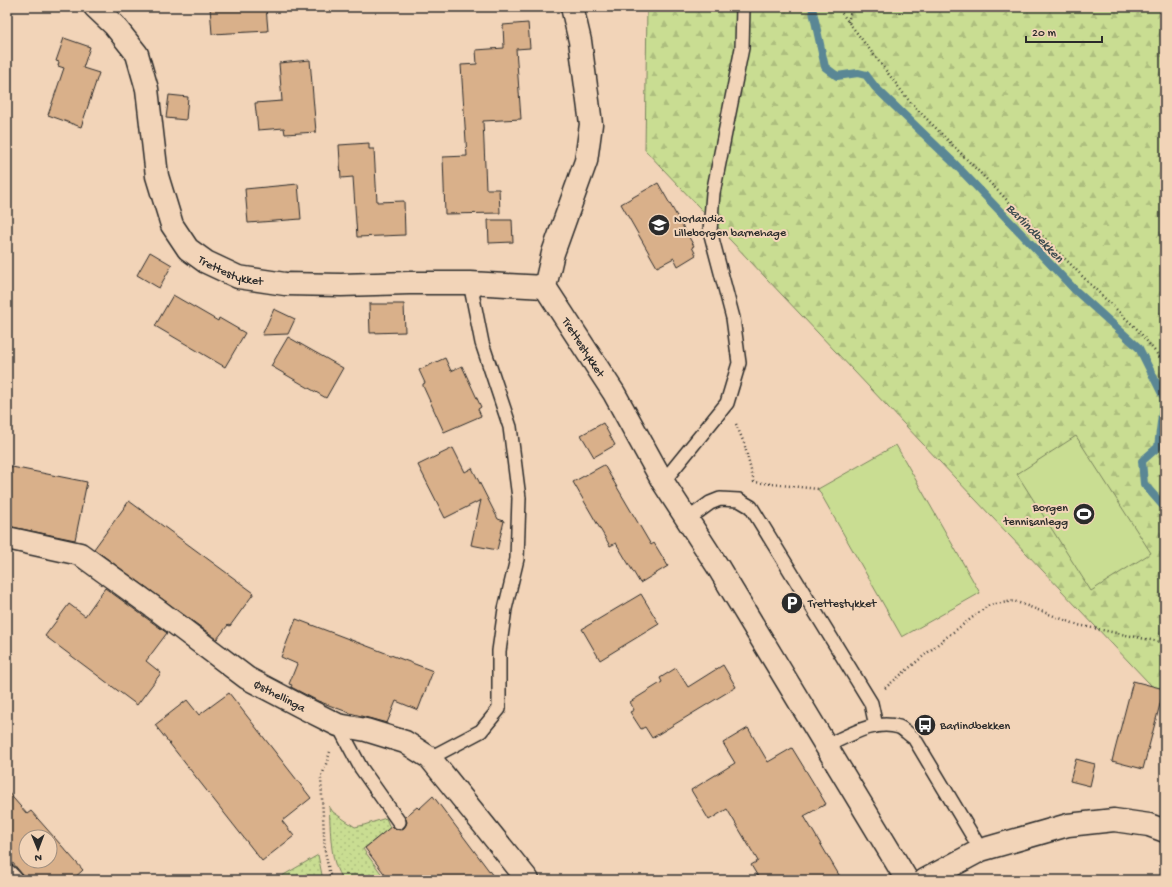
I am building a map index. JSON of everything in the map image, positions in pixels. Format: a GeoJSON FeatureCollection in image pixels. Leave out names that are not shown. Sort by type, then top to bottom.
{"type":"FeatureCollection","features":[{"type":"Feature","properties":{"kind":"street","name":"Trettestykket"},"geometry":{"type":"LineString","coordinates":[[95,7],[114,25],[137,54],[147,89],[157,176],[172,225],[188,249],[206,262],[238,277],[285,284],[340,285],[470,283],[545,287],[614,393],[663,482],[718,566],[908,880]]}},
{"type":"Feature","properties":{"kind":"street"},"geometry":{"type":"LineString","coordinates":[[545,287],[553,253],[586,161],[591,124],[580,41],[572,7]]}},
{"type":"Feature","properties":{"kind":"street","name":"Østhellinga"},"geometry":{"type":"LineString","coordinates":[[7,538],[80,554],[247,678],[338,725],[366,730],[405,742],[430,758],[528,880]]}},
{"type":"Feature","properties":{"kind":"street"},"geometry":{"type":"LineString","coordinates":[[925,880],[981,850],[1068,825],[1114,820],[1149,825],[1165,830]]}},
{"type":"Feature","properties":{"kind":"street"},"geometry":{"type":"LineString","coordinates":[[7,876],[11,880]]}},
{"type":"Feature","properties":{"kind":"lane"},"geometry":{"type":"LineString","coordinates":[[663,482],[727,403],[739,363],[733,318],[710,231],[713,193],[742,48],[743,7]]}},
{"type":"Feature","properties":{"kind":"lane"},"geometry":{"type":"LineString","coordinates":[[430,758],[481,731],[499,709],[499,651],[505,609],[517,559],[519,498],[510,427],[482,343],[470,283]]}},
{"type":"Feature","properties":{"kind":"lane"},"geometry":{"type":"LineString","coordinates":[[688,519],[710,503],[720,499],[739,500],[751,507],[871,703],[876,726]]}},
{"type":"Feature","properties":{"kind":"lane"},"geometry":{"type":"LineString","coordinates":[[338,725],[361,768],[399,822]]}},
{"type":"Feature","properties":{"kind":"lane"},"geometry":{"type":"LineString","coordinates":[[826,746],[868,727],[887,725],[900,727],[914,738],[981,850]]}},
{"type":"Feature","properties":{"kind":"path"},"geometry":{"type":"LineString","coordinates":[[837,7],[910,102],[1093,287],[1138,330],[1165,364]]}},
{"type":"Feature","properties":{"kind":"path"},"geometry":{"type":"LineString","coordinates":[[848,22],[852,7]]}},
{"type":"Feature","properties":{"kind":"path"},"geometry":{"type":"LineString","coordinates":[[727,403],[744,443],[754,482],[818,489]]}},
{"type":"Feature","properties":{"kind":"path"},"geometry":{"type":"LineString","coordinates":[[871,703],[891,682],[989,605],[1014,601],[1078,625],[1165,643]]}},
{"type":"Feature","properties":{"kind":"path"},"geometry":{"type":"LineString","coordinates":[[331,880],[325,852],[321,780],[338,725]]}},
{"type":"Feature","properties":{"kind":"green space"},"geometry":{"type":"Polygon","coordinates":[[[647,7],[1165,7],[1165,700],[645,150],[647,7]]]}},
{"type":"Feature","properties":{"kind":"green space","name":"Borgen tennisanlegg"},"geometry":{"type":"Polygon","coordinates":[[[1076,436],[1151,553],[1091,591],[1017,474],[1076,436]]]}},
{"type":"Feature","properties":{"kind":"green space"},"geometry":{"type":"Polygon","coordinates":[[[896,445],[980,593],[902,637],[818,489],[896,445]]]}},
{"type":"Feature","properties":{"kind":"green space"},"geometry":{"type":"Polygon","coordinates":[[[329,806],[333,812],[355,827],[386,818],[390,828],[363,849],[386,880],[343,880],[338,873],[333,855],[329,806]]]}},
{"type":"Feature","properties":{"kind":"green space"},"geometry":{"type":"Polygon","coordinates":[[[318,855],[323,880],[275,880],[318,855]]]}},
{"type":"Feature","properties":{"kind":"building"},"geometry":{"type":"Polygon","coordinates":[[[210,7],[266,7],[268,31],[212,34],[210,7]]]}},
{"type":"Feature","properties":{"kind":"building"},"geometry":{"type":"Polygon","coordinates":[[[528,23],[530,48],[516,49],[521,119],[483,121],[486,189],[499,189],[500,213],[445,214],[443,157],[467,156],[461,65],[477,64],[476,50],[504,48],[503,25],[528,23]]]}},
{"type":"Feature","properties":{"kind":"building"},"geometry":{"type":"Polygon","coordinates":[[[64,38],[90,47],[83,68],[99,73],[81,127],[48,115],[64,68],[58,66],[59,62],[56,61],[64,38]]]}},
{"type":"Feature","properties":{"kind":"building"},"geometry":{"type":"Polygon","coordinates":[[[310,60],[316,132],[285,134],[284,128],[258,130],[255,103],[282,101],[279,63],[310,60]]]}},
{"type":"Feature","properties":{"kind":"building"},"geometry":{"type":"Polygon","coordinates":[[[169,95],[188,97],[186,120],[166,118],[169,95]]]}},
{"type":"Feature","properties":{"kind":"building"},"geometry":{"type":"Polygon","coordinates":[[[369,143],[369,149],[374,149],[377,202],[404,201],[405,235],[357,237],[353,177],[341,178],[339,145],[369,143]]]}},
{"type":"Feature","properties":{"kind":"building"},"geometry":{"type":"Polygon","coordinates":[[[658,183],[694,246],[692,247],[696,255],[678,266],[674,258],[657,267],[621,204],[658,183]]]}},
{"type":"Feature","properties":{"kind":"building"},"geometry":{"type":"Polygon","coordinates":[[[298,184],[301,219],[248,223],[245,189],[298,184]]]}},
{"type":"Feature","properties":{"kind":"building"},"geometry":{"type":"Polygon","coordinates":[[[488,220],[512,220],[513,242],[489,243],[488,220]]]}},
{"type":"Feature","properties":{"kind":"building"},"geometry":{"type":"Polygon","coordinates":[[[150,252],[172,265],[159,288],[137,275],[150,252]]]}},
{"type":"Feature","properties":{"kind":"building"},"geometry":{"type":"Polygon","coordinates":[[[173,295],[218,321],[219,318],[245,333],[225,367],[155,326],[173,295]]]}},
{"type":"Feature","properties":{"kind":"building"},"geometry":{"type":"Polygon","coordinates":[[[369,304],[404,304],[405,332],[370,333],[369,304]]]}},
{"type":"Feature","properties":{"kind":"building"},"geometry":{"type":"Polygon","coordinates":[[[274,309],[295,319],[288,334],[262,335],[274,309]]]}},
{"type":"Feature","properties":{"kind":"building"},"geometry":{"type":"Polygon","coordinates":[[[288,337],[343,368],[326,398],[271,366],[288,337]]]}},
{"type":"Feature","properties":{"kind":"building"},"geometry":{"type":"Polygon","coordinates":[[[445,358],[451,371],[462,366],[481,407],[478,409],[481,416],[444,432],[423,386],[425,383],[419,370],[445,358]]]}},
{"type":"Feature","properties":{"kind":"building"},"geometry":{"type":"Polygon","coordinates":[[[603,423],[615,445],[594,457],[581,435],[603,423]]]}},
{"type":"Feature","properties":{"kind":"building"},"geometry":{"type":"Polygon","coordinates":[[[453,448],[465,472],[472,468],[498,519],[504,521],[497,550],[471,545],[481,500],[445,518],[418,465],[453,448]]]}},
{"type":"Feature","properties":{"kind":"building"},"geometry":{"type":"Polygon","coordinates":[[[604,465],[651,545],[654,543],[668,566],[640,583],[616,543],[610,546],[573,482],[604,465]]]}},
{"type":"Feature","properties":{"kind":"building"},"geometry":{"type":"Polygon","coordinates":[[[7,466],[87,482],[75,540],[7,526],[7,466]]]}},
{"type":"Feature","properties":{"kind":"building"},"geometry":{"type":"Polygon","coordinates":[[[129,501],[254,593],[230,626],[228,625],[217,639],[94,549],[129,501]]]}},
{"type":"Feature","properties":{"kind":"building"},"geometry":{"type":"Polygon","coordinates":[[[105,588],[167,633],[146,661],[161,673],[137,705],[45,636],[69,604],[85,616],[105,588]]]}},
{"type":"Feature","properties":{"kind":"building"},"geometry":{"type":"Polygon","coordinates":[[[641,594],[659,624],[600,660],[582,629],[641,594]]]}},
{"type":"Feature","properties":{"kind":"building"},"geometry":{"type":"Polygon","coordinates":[[[296,619],[433,671],[418,710],[396,701],[387,723],[350,713],[318,701],[291,687],[292,685],[289,684],[297,664],[281,657],[296,619]]]}},
{"type":"Feature","properties":{"kind":"building"},"geometry":{"type":"Polygon","coordinates":[[[723,665],[736,687],[652,738],[645,727],[641,729],[630,712],[634,710],[630,702],[662,682],[660,678],[676,668],[688,687],[723,665]]]}},
{"type":"Feature","properties":{"kind":"building"},"geometry":{"type":"Polygon","coordinates":[[[1133,681],[1164,689],[1143,769],[1112,761],[1133,681]]]}},
{"type":"Feature","properties":{"kind":"building"},"geometry":{"type":"Polygon","coordinates":[[[229,693],[311,798],[282,821],[294,836],[262,861],[155,725],[187,700],[199,715],[229,693]]]}},
{"type":"Feature","properties":{"kind":"building"},"geometry":{"type":"Polygon","coordinates":[[[748,728],[768,762],[792,748],[826,804],[804,816],[842,880],[760,880],[751,865],[758,861],[727,809],[709,820],[691,790],[735,763],[723,743],[748,728]]]}},
{"type":"Feature","properties":{"kind":"building"},"geometry":{"type":"Polygon","coordinates":[[[1076,759],[1095,764],[1090,786],[1070,781],[1076,759]]]}},
{"type":"Feature","properties":{"kind":"building"},"geometry":{"type":"Polygon","coordinates":[[[7,791],[27,814],[31,811],[47,829],[18,829],[18,869],[58,869],[58,842],[83,870],[72,880],[27,880],[7,856],[7,791]]]}},
{"type":"Feature","properties":{"kind":"building"},"geometry":{"type":"Polygon","coordinates":[[[433,796],[496,880],[389,880],[365,848],[392,826],[400,830],[404,828],[407,822],[405,817],[417,807],[419,809],[433,796]]]}},
{"type":"Feature","properties":{"kind":"waterway","name":"Barlindbekken"},"geometry":{"type":"LineString","coordinates":[[812,7],[825,67],[837,76],[858,73],[866,75],[875,87],[955,164],[1075,290],[1139,348],[1164,398],[1158,447],[1142,461],[1144,484],[1165,508]]}},
{"type":"Feature","properties":{"kind":"place","name":"Norlandia Lilleborgen barnehage"},"geometry":{"type":"Point","coordinates":[659,225]}},
{"type":"Feature","properties":{"kind":"place","name":"Borgen tennisanlegg"},"geometry":{"type":"Point","coordinates":[1084,514]}},
{"type":"Feature","properties":{"kind":"place","name":"Trettestykket"},"geometry":{"type":"Point","coordinates":[792,603]}},
{"type":"Feature","properties":{"kind":"place","name":"Barlindbekken"},"geometry":{"type":"Point","coordinates":[925,725]}}]}
